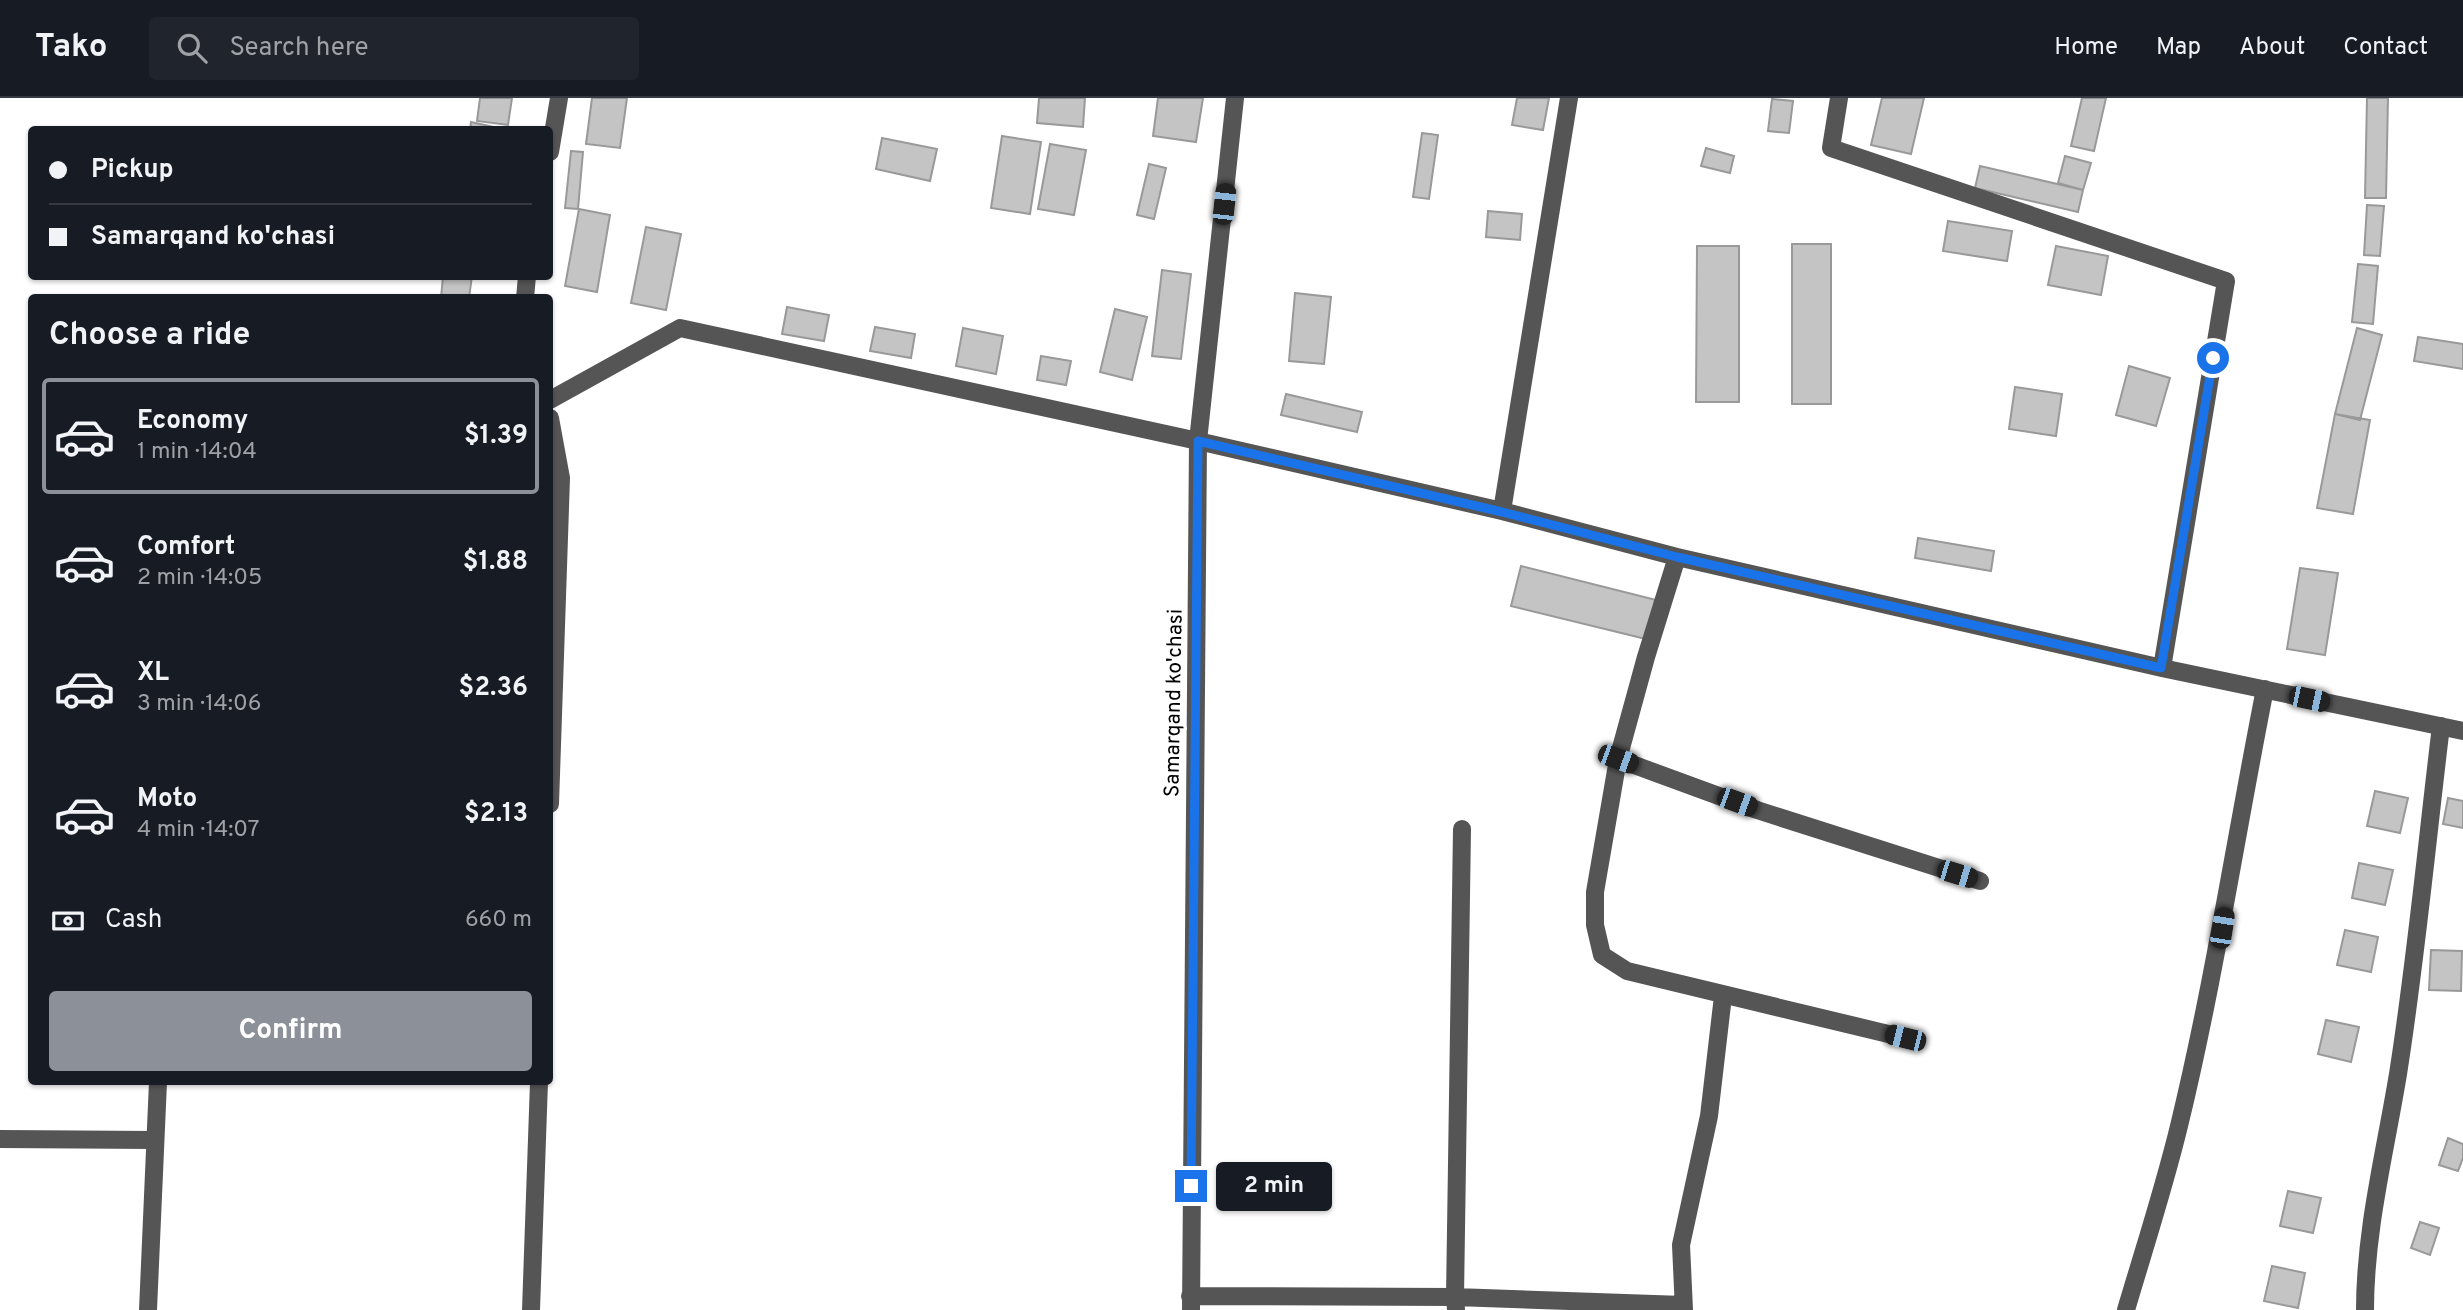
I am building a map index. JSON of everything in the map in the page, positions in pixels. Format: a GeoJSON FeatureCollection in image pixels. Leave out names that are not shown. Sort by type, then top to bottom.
{"type":"FeatureCollection","features":[{"type":"Feature","properties":{"kind":"street"},"geometry":{"type":"LineString","coordinates":[[553,134],[559,98]]}},
{"type":"Feature","properties":{"kind":"street","name":"Samarqand ko'chasi"},"geometry":{"type":"LineString","coordinates":[[1190,1303],[1198,441],[1235,98]]}},
{"type":"Feature","properties":{"kind":"street"},"geometry":{"type":"LineString","coordinates":[[1502,512],[1569,98]]}},
{"type":"Feature","properties":{"kind":"street"},"geometry":{"type":"LineString","coordinates":[[1839,98],[1831,148],[2227,281],[2161,668]]}},
{"type":"Feature","properties":{"kind":"street"},"geometry":{"type":"LineString","coordinates":[[553,398],[680,328],[1198,441],[1502,512],[1677,557],[2161,668],[2463,731]]}},
{"type":"Feature","properties":{"kind":"street"},"geometry":{"type":"LineString","coordinates":[[553,434],[561,478],[553,715]]}},
{"type":"Feature","properties":{"kind":"street"},"geometry":{"type":"LineString","coordinates":[[1677,557],[1618,759],[1595,892],[1595,925],[1602,955],[1627,971],[1905,1038]]}},
{"type":"Feature","properties":{"kind":"street"},"geometry":{"type":"LineString","coordinates":[[2126,1310],[2178,1128],[2222,928],[2239,820],[2265,689]]}},
{"type":"Feature","properties":{"kind":"street"},"geometry":{"type":"LineString","coordinates":[[2365,1310],[2369,1241],[2398,1073],[2441,726]]}},
{"type":"Feature","properties":{"kind":"street"},"geometry":{"type":"LineString","coordinates":[[1618,759],[1757,810],[1980,881]]}},
{"type":"Feature","properties":{"kind":"street"},"geometry":{"type":"LineString","coordinates":[[1455,1304],[1462,829]]}},
{"type":"Feature","properties":{"kind":"street"},"geometry":{"type":"LineString","coordinates":[[1190,1303],[1683,1307],[1681,1245],[1709,1116],[1723,996]]}},
{"type":"Feature","properties":{"kind":"street"},"geometry":{"type":"LineString","coordinates":[[148,1310],[158,1085]]}},
{"type":"Feature","properties":{"kind":"street"},"geometry":{"type":"LineString","coordinates":[[531,1310],[539,1085]]}},
{"type":"Feature","properties":{"kind":"street"},"geometry":{"type":"LineString","coordinates":[[0,1139],[154,1140]]}},
{"type":"Feature","properties":{"kind":"building"},"geometry":{"type":"Polygon","coordinates":[[[480,98],[512,98],[508,125],[477,121],[480,98]]]}},
{"type":"Feature","properties":{"kind":"building"},"geometry":{"type":"Polygon","coordinates":[[[592,98],[627,98],[620,148],[586,144],[592,98]]]}},
{"type":"Feature","properties":{"kind":"building"},"geometry":{"type":"Polygon","coordinates":[[[1039,98],[1085,98],[1083,127],[1037,123],[1039,98]]]}},
{"type":"Feature","properties":{"kind":"building"},"geometry":{"type":"Polygon","coordinates":[[[1158,98],[1203,98],[1196,142],[1153,136],[1158,98]]]}},
{"type":"Feature","properties":{"kind":"building"},"geometry":{"type":"Polygon","coordinates":[[[1517,98],[1549,98],[1543,130],[1512,125],[1517,98]]]}},
{"type":"Feature","properties":{"kind":"building"},"geometry":{"type":"Polygon","coordinates":[[[1882,98],[1924,98],[1911,154],[1871,145],[1882,98]]]}},
{"type":"Feature","properties":{"kind":"building"},"geometry":{"type":"Polygon","coordinates":[[[2082,98],[2106,98],[2094,151],[2071,146],[2082,98]]]}},
{"type":"Feature","properties":{"kind":"building"},"geometry":{"type":"Polygon","coordinates":[[[2367,98],[2388,98],[2386,198],[2365,198],[2367,98]]]}},
{"type":"Feature","properties":{"kind":"building"},"geometry":{"type":"Polygon","coordinates":[[[1772,99],[1793,101],[1789,133],[1768,131],[1772,99]]]}},
{"type":"Feature","properties":{"kind":"building"},"geometry":{"type":"Polygon","coordinates":[[[471,122],[489,126],[470,126],[471,122]]]}},
{"type":"Feature","properties":{"kind":"building"},"geometry":{"type":"Polygon","coordinates":[[[1422,133],[1438,135],[1429,199],[1413,197],[1422,133]]]}},
{"type":"Feature","properties":{"kind":"building"},"geometry":{"type":"Polygon","coordinates":[[[1002,136],[1041,142],[1030,214],[991,208],[1002,136]]]}},
{"type":"Feature","properties":{"kind":"building"},"geometry":{"type":"Polygon","coordinates":[[[882,138],[937,149],[930,181],[876,169],[882,138]]]}},
{"type":"Feature","properties":{"kind":"building"},"geometry":{"type":"Polygon","coordinates":[[[1050,144],[1086,150],[1074,215],[1038,209],[1050,144]]]}},
{"type":"Feature","properties":{"kind":"building"},"geometry":{"type":"Polygon","coordinates":[[[1706,148],[1734,156],[1730,173],[1701,166],[1706,148]]]}},
{"type":"Feature","properties":{"kind":"building"},"geometry":{"type":"Polygon","coordinates":[[[571,151],[583,152],[578,209],[565,208],[571,151]]]}},
{"type":"Feature","properties":{"kind":"building"},"geometry":{"type":"Polygon","coordinates":[[[2065,156],[2091,163],[2083,190],[2058,183],[2065,156]]]}},
{"type":"Feature","properties":{"kind":"building"},"geometry":{"type":"Polygon","coordinates":[[[1149,164],[1166,168],[1154,219],[1137,215],[1149,164]]]}},
{"type":"Feature","properties":{"kind":"building"},"geometry":{"type":"Polygon","coordinates":[[[1980,166],[2083,190],[2078,212],[1975,188],[1980,166]]]}},
{"type":"Feature","properties":{"kind":"building"},"geometry":{"type":"Polygon","coordinates":[[[2367,205],[2384,206],[2380,256],[2364,255],[2367,205]]]}},
{"type":"Feature","properties":{"kind":"building"},"geometry":{"type":"Polygon","coordinates":[[[579,209],[610,215],[597,292],[565,286],[579,209]]]}},
{"type":"Feature","properties":{"kind":"building"},"geometry":{"type":"Polygon","coordinates":[[[1488,211],[1522,214],[1520,240],[1486,237],[1488,211]]]}},
{"type":"Feature","properties":{"kind":"building"},"geometry":{"type":"Polygon","coordinates":[[[1948,221],[2012,231],[2007,261],[1943,251],[1948,221]]]}},
{"type":"Feature","properties":{"kind":"building"},"geometry":{"type":"Polygon","coordinates":[[[646,227],[681,234],[666,310],[631,303],[646,227]]]}},
{"type":"Feature","properties":{"kind":"building"},"geometry":{"type":"Polygon","coordinates":[[[1792,244],[1831,244],[1831,404],[1792,404],[1792,244]]]}},
{"type":"Feature","properties":{"kind":"building"},"geometry":{"type":"Polygon","coordinates":[[[1697,246],[1739,246],[1739,402],[1696,402],[1697,246]]]}},
{"type":"Feature","properties":{"kind":"building"},"geometry":{"type":"Polygon","coordinates":[[[2056,246],[2108,256],[2101,295],[2048,285],[2056,246]]]}},
{"type":"Feature","properties":{"kind":"building"},"geometry":{"type":"Polygon","coordinates":[[[2358,264],[2378,266],[2373,324],[2352,322],[2358,264]]]}},
{"type":"Feature","properties":{"kind":"building"},"geometry":{"type":"Polygon","coordinates":[[[1162,270],[1191,274],[1181,359],[1152,356],[1162,270]]]}},
{"type":"Feature","properties":{"kind":"building"},"geometry":{"type":"Polygon","coordinates":[[[443,280],[471,280],[470,294],[441,294],[443,280]]]}},
{"type":"Feature","properties":{"kind":"building"},"geometry":{"type":"Polygon","coordinates":[[[1295,293],[1331,297],[1324,364],[1289,361],[1295,293]]]}},
{"type":"Feature","properties":{"kind":"building"},"geometry":{"type":"Polygon","coordinates":[[[787,307],[829,315],[824,341],[782,334],[787,307]]]}},
{"type":"Feature","properties":{"kind":"building"},"geometry":{"type":"Polygon","coordinates":[[[1115,309],[1147,317],[1132,380],[1100,372],[1115,309]]]}},
{"type":"Feature","properties":{"kind":"building"},"geometry":{"type":"Polygon","coordinates":[[[875,327],[915,334],[911,358],[870,351],[875,327]]]}},
{"type":"Feature","properties":{"kind":"building"},"geometry":{"type":"Polygon","coordinates":[[[963,328],[1003,336],[996,374],[956,366],[963,328]]]}},
{"type":"Feature","properties":{"kind":"building"},"geometry":{"type":"Polygon","coordinates":[[[2357,328],[2382,335],[2360,420],[2335,414],[2357,328]]]}},
{"type":"Feature","properties":{"kind":"building"},"geometry":{"type":"Polygon","coordinates":[[[2418,337],[2463,344],[2463,369],[2414,361],[2418,337]]]}},
{"type":"Feature","properties":{"kind":"building"},"geometry":{"type":"Polygon","coordinates":[[[1041,356],[1071,361],[1066,385],[1037,380],[1041,356]]]}},
{"type":"Feature","properties":{"kind":"building"},"geometry":{"type":"Polygon","coordinates":[[[2129,366],[2170,378],[2156,426],[2116,415],[2129,366]]]}},
{"type":"Feature","properties":{"kind":"building"},"geometry":{"type":"Polygon","coordinates":[[[2015,387],[2062,394],[2056,436],[2009,429],[2015,387]]]}},
{"type":"Feature","properties":{"kind":"building"},"geometry":{"type":"Polygon","coordinates":[[[1286,394],[1362,412],[1357,432],[1281,415],[1286,394]]]}},
{"type":"Feature","properties":{"kind":"building"},"geometry":{"type":"Polygon","coordinates":[[[2335,414],[2370,420],[2353,514],[2317,508],[2335,414]]]}},
{"type":"Feature","properties":{"kind":"building"},"geometry":{"type":"Polygon","coordinates":[[[1918,538],[1994,551],[1991,571],[1915,558],[1918,538]]]}},
{"type":"Feature","properties":{"kind":"building"},"geometry":{"type":"Polygon","coordinates":[[[1521,566],[1660,601],[1650,640],[1511,606],[1521,566]]]}},
{"type":"Feature","properties":{"kind":"building"},"geometry":{"type":"Polygon","coordinates":[[[2300,568],[2338,573],[2325,655],[2287,649],[2300,568]]]}},
{"type":"Feature","properties":{"kind":"building"},"geometry":{"type":"Polygon","coordinates":[[[2375,791],[2408,798],[2400,833],[2367,826],[2375,791]]]}},
{"type":"Feature","properties":{"kind":"building"},"geometry":{"type":"Polygon","coordinates":[[[2448,798],[2463,801],[2463,828],[2443,824],[2448,798]]]}},
{"type":"Feature","properties":{"kind":"building"},"geometry":{"type":"Polygon","coordinates":[[[2359,863],[2393,870],[2385,905],[2352,898],[2359,863]]]}},
{"type":"Feature","properties":{"kind":"building"},"geometry":{"type":"Polygon","coordinates":[[[2345,930],[2378,937],[2371,972],[2337,965],[2345,930]]]}},
{"type":"Feature","properties":{"kind":"building"},"geometry":{"type":"Polygon","coordinates":[[[2431,950],[2462,951],[2461,991],[2429,990],[2431,950]]]}},
{"type":"Feature","properties":{"kind":"building"},"geometry":{"type":"Polygon","coordinates":[[[2326,1020],[2359,1027],[2351,1062],[2318,1054],[2326,1020]]]}},
{"type":"Feature","properties":{"kind":"building"},"geometry":{"type":"Polygon","coordinates":[[[2448,1138],[2463,1144],[2463,1158],[2458,1171],[2439,1165],[2448,1138]]]}},
{"type":"Feature","properties":{"kind":"building"},"geometry":{"type":"Polygon","coordinates":[[[2288,1191],[2321,1198],[2313,1233],[2280,1226],[2288,1191]]]}},
{"type":"Feature","properties":{"kind":"building"},"geometry":{"type":"Polygon","coordinates":[[[2420,1222],[2439,1228],[2430,1255],[2411,1248],[2420,1222]]]}},
{"type":"Feature","properties":{"kind":"building"},"geometry":{"type":"Polygon","coordinates":[[[2272,1266],[2305,1273],[2298,1308],[2264,1301],[2272,1266]]]}},
{"type":"Feature","properties":{"kind":"route"},"geometry":{"type":"LineString","coordinates":[[1191,1186],[1198,441],[1502,512],[1677,557],[2161,668],[2213,358]]}}]}
